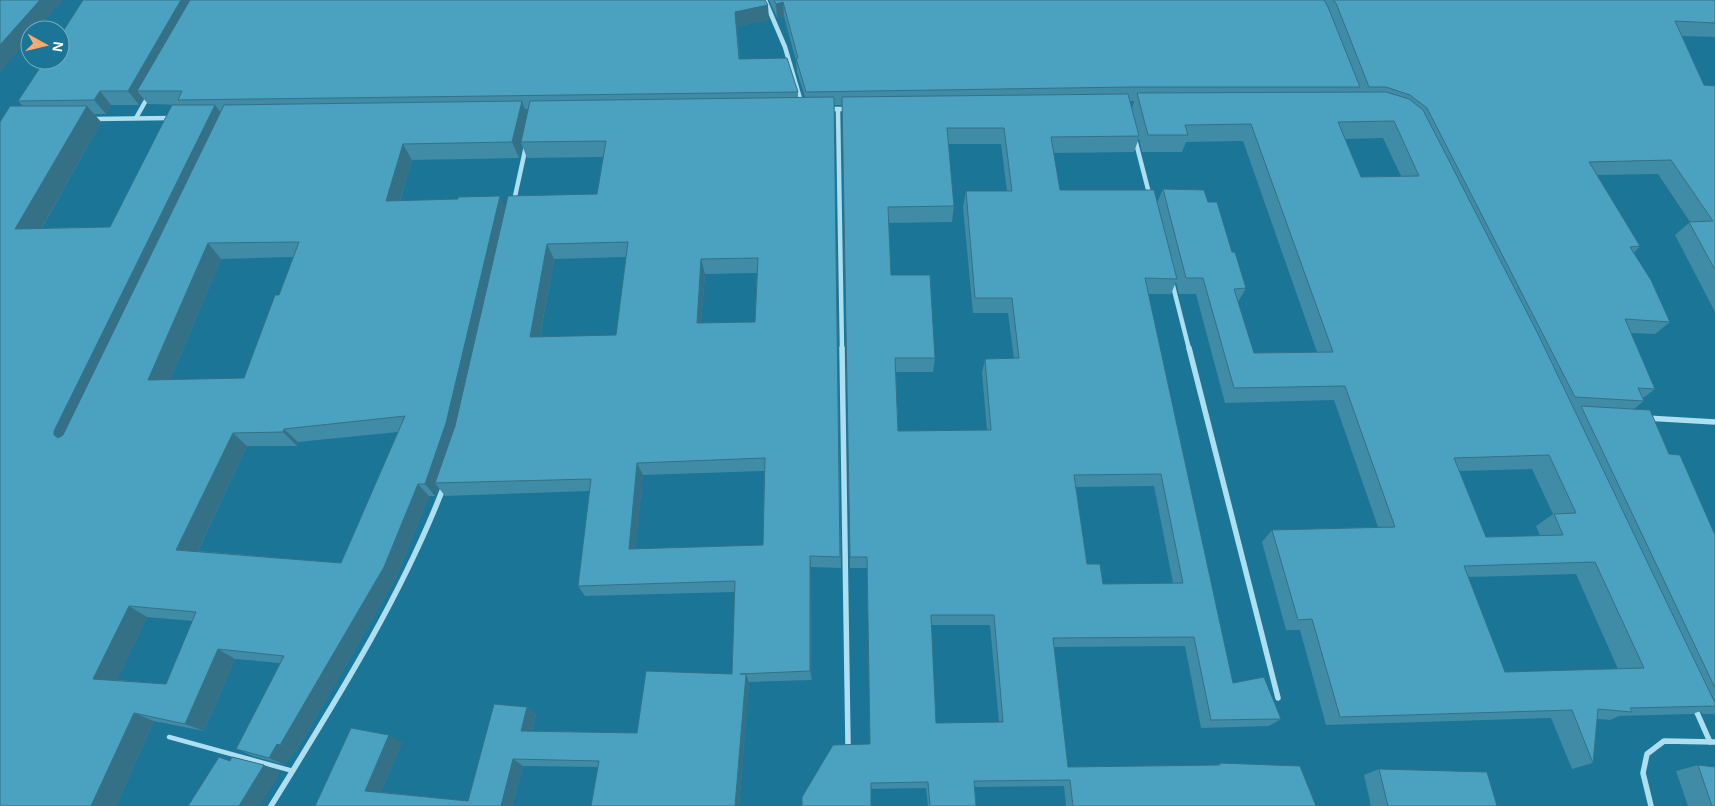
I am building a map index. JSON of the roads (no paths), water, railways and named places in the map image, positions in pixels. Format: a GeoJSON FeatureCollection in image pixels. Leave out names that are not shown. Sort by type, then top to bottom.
{"type":"FeatureCollection","features":[{"type":"Feature","properties":{"kind":"street"},"geometry":{"type":"LineString","coordinates":[[765,0],[785,47],[804,109]]}},
{"type":"Feature","properties":{"kind":"street"},"geometry":{"type":"LineString","coordinates":[[136,118],[150,93]]}},
{"type":"Feature","properties":{"kind":"street"},"geometry":{"type":"LineString","coordinates":[[821,109],[858,108]]}},
{"type":"Feature","properties":{"kind":"street"},"geometry":{"type":"LineString","coordinates":[[838,109],[848,744]]}},
{"type":"Feature","properties":{"kind":"street"},"geometry":{"type":"LineString","coordinates":[[88,118],[175,118]]}},
{"type":"Feature","properties":{"kind":"street"},"geometry":{"type":"LineString","coordinates":[[1134,134],[1151,200]]}},
{"type":"Feature","properties":{"kind":"street"},"geometry":{"type":"LineString","coordinates":[[512,209],[527,142]]}},
{"type":"Feature","properties":{"kind":"street"},"geometry":{"type":"LineString","coordinates":[[1170,277],[1278,698]]}},
{"type":"Feature","properties":{"kind":"street"},"geometry":{"type":"LineString","coordinates":[[1637,418],[1715,422]]}},
{"type":"Feature","properties":{"kind":"street"},"geometry":{"type":"LineString","coordinates":[[271,806],[394,599],[432,519],[445,483]]}},
{"type":"Feature","properties":{"kind":"street"},"geometry":{"type":"LineString","coordinates":[[1651,806],[1644,772],[1647,754],[1664,741],[1713,742],[1690,698]]}},
{"type":"Feature","properties":{"kind":"lane"},"geometry":{"type":"LineString","coordinates":[[170,737],[292,771]]}}]}
